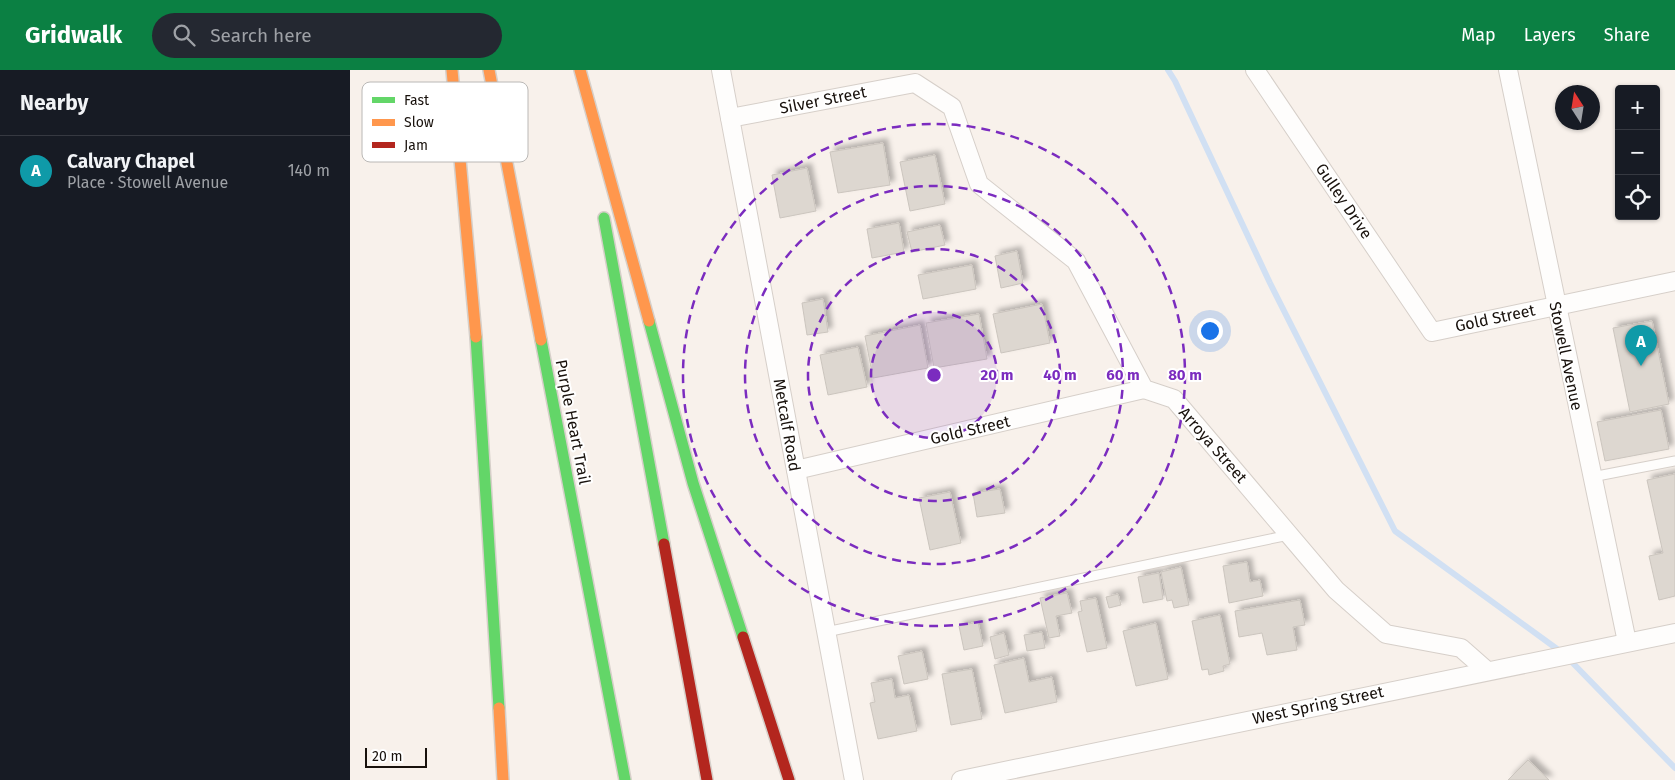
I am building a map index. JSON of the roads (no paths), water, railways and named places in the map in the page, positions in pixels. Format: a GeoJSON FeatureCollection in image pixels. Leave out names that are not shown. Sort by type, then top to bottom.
{"type":"FeatureCollection","features":[{"type":"Feature","properties":{"kind":"highway"},"geometry":{"type":"LineString","coordinates":[[578,70],[595,167]]}},
{"type":"Feature","properties":{"kind":"highway"},"geometry":{"type":"LineString","coordinates":[[578,70],[693,483],[789,780]]}},
{"type":"Feature","properties":{"kind":"highway"},"geometry":{"type":"LineString","coordinates":[[462,162],[490,529],[503,780]]}},
{"type":"Feature","properties":{"kind":"highway","name":"Purple Heart Trail"},"geometry":{"type":"LineString","coordinates":[[507,162],[625,780]]}},
{"type":"Feature","properties":{"kind":"highway"},"geometry":{"type":"LineString","coordinates":[[602,206],[707,780]]}},
{"type":"Feature","properties":{"kind":"street","name":"Metcalf Road"},"geometry":{"type":"LineString","coordinates":[[721,70],[854,780]]}},
{"type":"Feature","properties":{"kind":"street","name":"Gulley Drive"},"geometry":{"type":"LineString","coordinates":[[1255,70],[1432,332]]}},
{"type":"Feature","properties":{"kind":"street","name":"Stowell Avenue"},"geometry":{"type":"LineString","coordinates":[[1508,70],[1555,306],[1627,642]]}},
{"type":"Feature","properties":{"kind":"street","name":"Silver Street"},"geometry":{"type":"LineString","coordinates":[[730,118],[915,83],[952,107],[980,184],[1076,261],[1144,389]]}},
{"type":"Feature","properties":{"kind":"street","name":"Gold Street"},"geometry":{"type":"LineString","coordinates":[[1432,332],[1675,281]]}},
{"type":"Feature","properties":{"kind":"street","name":"Gold Street"},"geometry":{"type":"LineString","coordinates":[[796,470],[1144,389]]}},
{"type":"Feature","properties":{"kind":"street","name":"Arroya Street"},"geometry":{"type":"LineString","coordinates":[[1144,389],[1174,399],[1336,590],[1386,634],[1461,648],[1486,670]]}},
{"type":"Feature","properties":{"kind":"street","name":"West Spring Street"},"geometry":{"type":"LineString","coordinates":[[961,780],[1486,670],[1675,633]]}},
{"type":"Feature","properties":{"kind":"lane"},"geometry":{"type":"LineString","coordinates":[[1592,477],[1675,461]]}},
{"type":"Feature","properties":{"kind":"lane"},"geometry":{"type":"LineString","coordinates":[[826,632],[1289,535]]}},
{"type":"Feature","properties":{"kind":"waterway"},"geometry":{"type":"LineString","coordinates":[[1168,70],[1175,81],[1270,283],[1395,531],[1564,654],[1675,768]]}},
{"type":"Feature","properties":{"kind":"place","name":"Calvary Chapel"},"geometry":{"type":"Point","coordinates":[1641,366]}}]}
